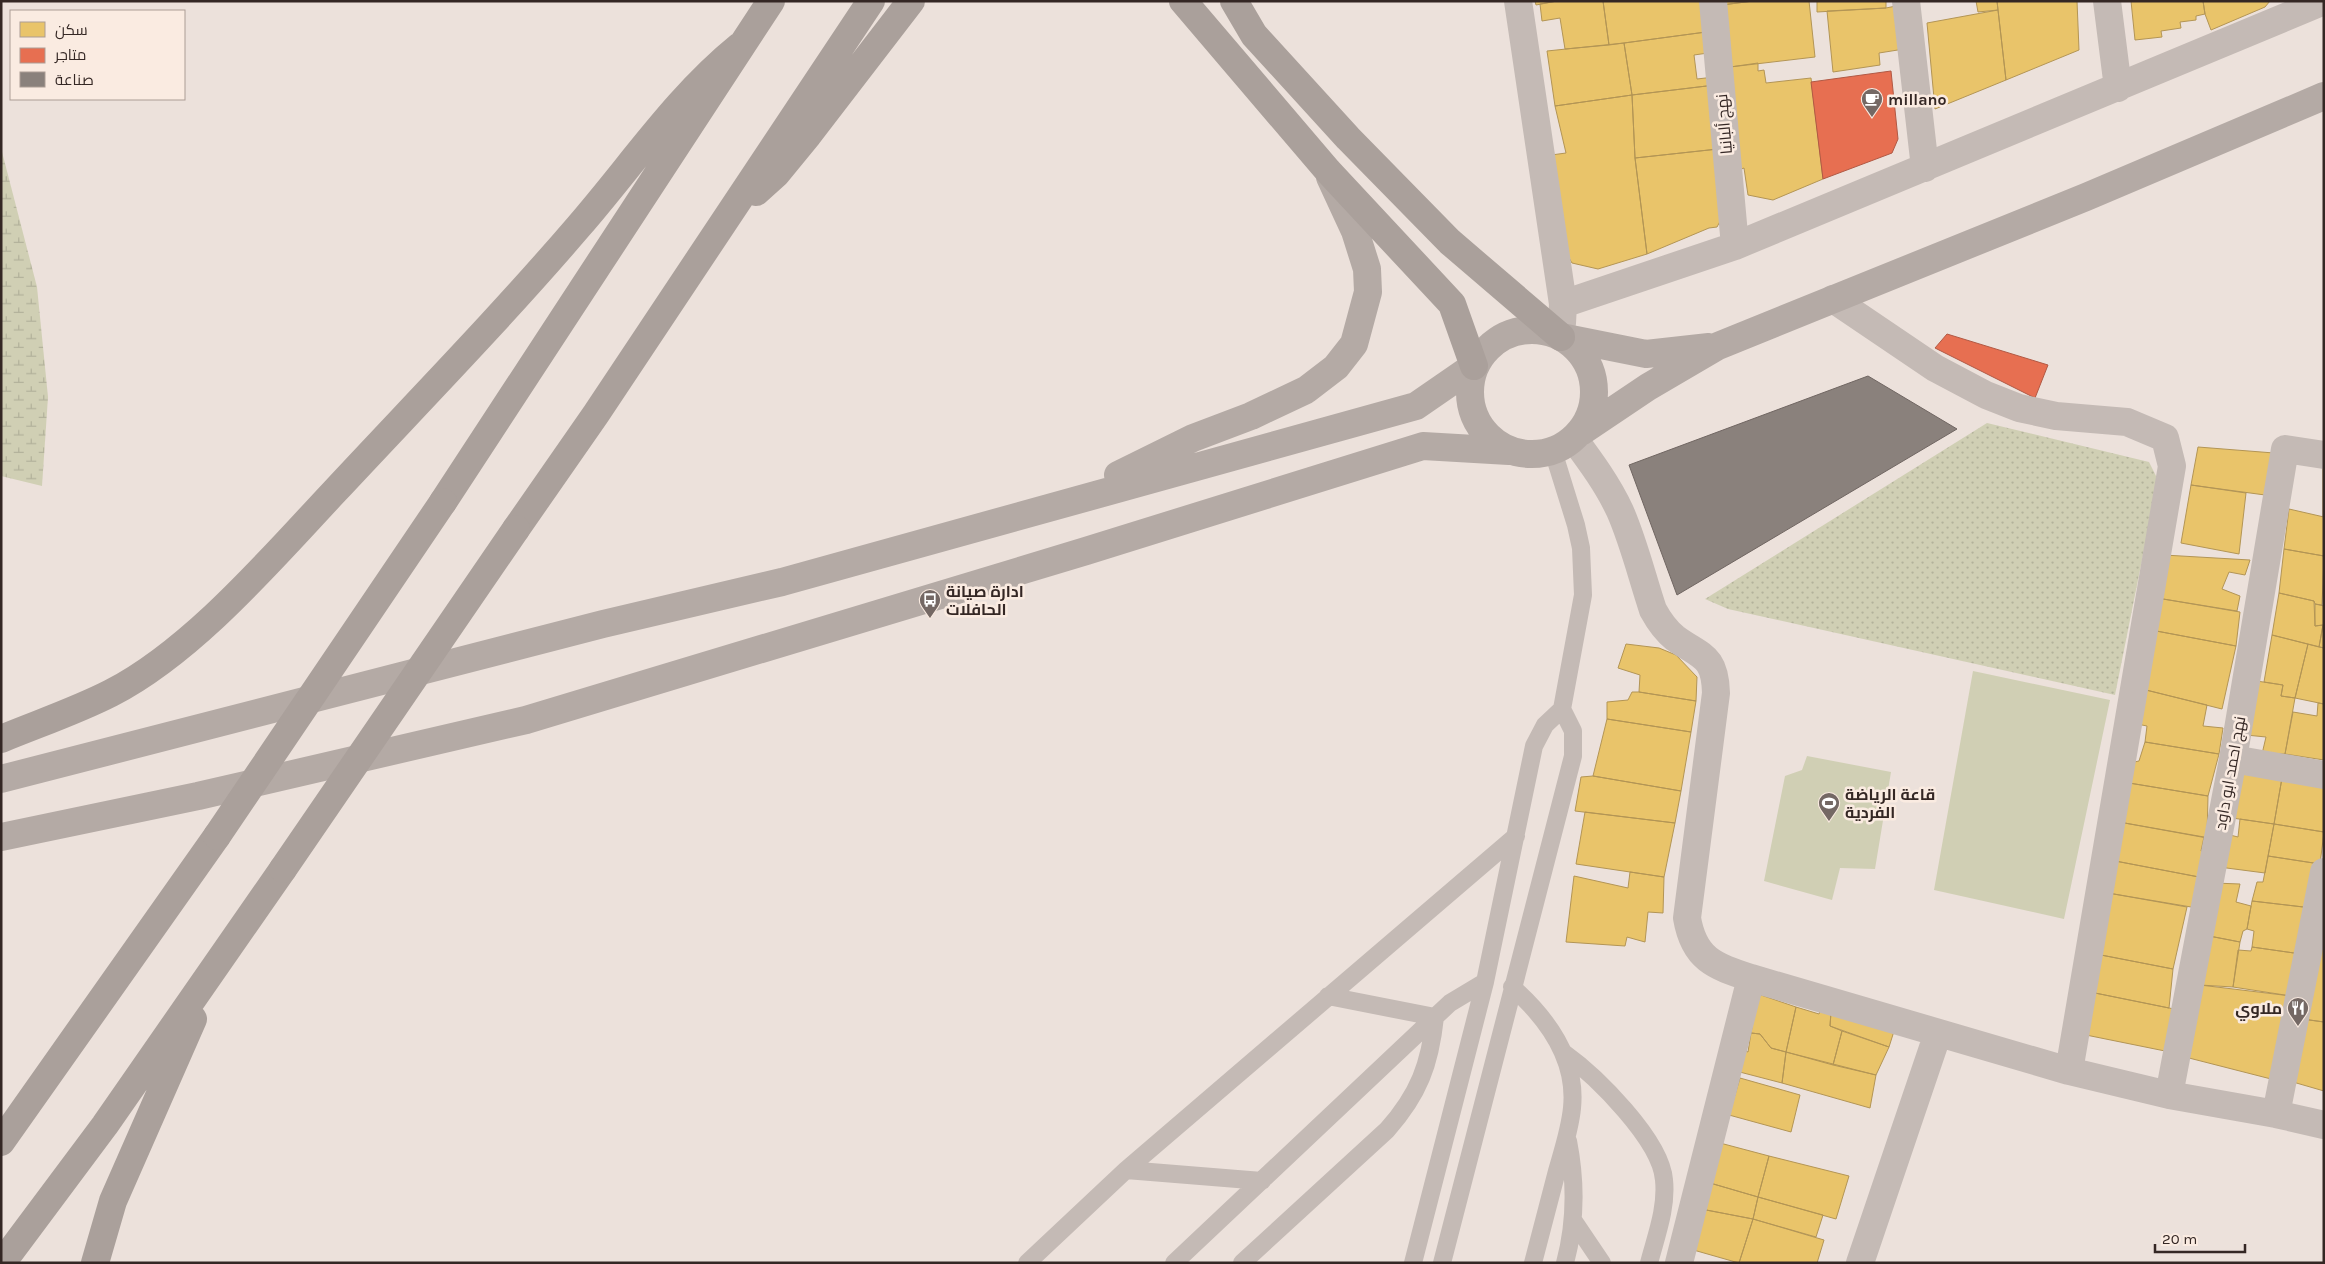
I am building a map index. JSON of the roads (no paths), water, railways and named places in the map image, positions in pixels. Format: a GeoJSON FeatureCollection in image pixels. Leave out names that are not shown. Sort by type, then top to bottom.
{"type":"FeatureCollection","features":[{"type":"Feature","properties":{"kind":"highway"},"geometry":{"type":"LineString","coordinates":[[1,1142],[217,836],[443,502],[771,1]]}},
{"type":"Feature","properties":{"kind":"highway"},"geometry":{"type":"LineString","coordinates":[[2,1263],[105,1125],[222,954],[283,869],[596,414],[871,1]]}},
{"type":"Feature","properties":{"kind":"highway"},"geometry":{"type":"LineString","coordinates":[[732,208],[758,191],[776,174],[911,1]]}},
{"type":"Feature","properties":{"kind":"highway"},"geometry":{"type":"LineString","coordinates":[[1183,1],[1328,171],[1452,304],[1474,366]]}},
{"type":"Feature","properties":{"kind":"highway"},"geometry":{"type":"LineString","coordinates":[[1234,1],[1254,35],[1348,138],[1450,242],[1561,337]]}},
{"type":"Feature","properties":{"kind":"highway"},"geometry":{"type":"LineString","coordinates":[[1,739],[111,693],[155,665],[194,634],[264,566],[488,328],[593,210],[687,94],[710,70],[740,46]]}},
{"type":"Feature","properties":{"kind":"highway"},"geometry":{"type":"LineString","coordinates":[[95,1263],[113,1201],[127,1165],[222,954]]}},
{"type":"Feature","properties":{"kind":"main road"},"geometry":{"type":"LineString","coordinates":[[1,837],[198,796],[526,720],[1076,554],[1423,446],[1509,451],[1524,455],[1569,441],[1648,387],[1718,346],[2086,197],[2324,96]]}},
{"type":"Feature","properties":{"kind":"main road"},"geometry":{"type":"LineString","coordinates":[[1059,504],[1193,438],[1251,416],[1306,390],[1336,367],[1354,344],[1368,292],[1367,269],[1355,231],[1328,171]]}},
{"type":"Feature","properties":{"kind":"main road"},"geometry":{"type":"LineString","coordinates":[[1,779],[593,626],[782,582],[1416,406],[1474,366],[1486,349],[1502,337],[1522,330],[1542,330],[1561,337],[1646,354],[1718,346]]}},
{"type":"Feature","properties":{"kind":"main road"},"geometry":{"type":"LineString","coordinates":[[1561,337],[1576,348],[1587,363],[1593,380],[1594,399],[1590,416],[1569,441]]}},
{"type":"Feature","properties":{"kind":"main road"},"geometry":{"type":"LineString","coordinates":[[1474,366],[1469,386],[1470,406],[1478,425],[1492,441],[1509,451]]}},
{"type":"Feature","properties":{"kind":"street"},"geometry":{"type":"LineString","coordinates":[[1518,1],[1563,304],[1561,337]]}},
{"type":"Feature","properties":{"kind":"street","name":"نهج ألبانيا"},"geometry":{"type":"LineString","coordinates":[[1713,1],[1735,246]]}},
{"type":"Feature","properties":{"kind":"street"},"geometry":{"type":"LineString","coordinates":[[1906,1],[1925,168]]}},
{"type":"Feature","properties":{"kind":"street"},"geometry":{"type":"LineString","coordinates":[[2106,1],[2118,88]]}},
{"type":"Feature","properties":{"kind":"street"},"geometry":{"type":"LineString","coordinates":[[1563,304],[1735,246],[2118,88],[2309,5]]}},
{"type":"Feature","properties":{"kind":"street"},"geometry":{"type":"LineString","coordinates":[[1833,299],[1935,368],[1986,395],[2019,408],[2056,416],[2127,422],[2165,438],[2172,466],[2069,1071]]}},
{"type":"Feature","properties":{"kind":"street"},"geometry":{"type":"LineString","coordinates":[[1569,441],[1606,485],[1619,510],[1630,536],[1653,610],[1659,621],[1677,639],[1701,653],[1710,664],[1716,678],[1716,693],[1687,918],[1690,935],[1698,951],[1711,963],[1751,978],[2069,1071],[2169,1095],[2276,1114],[2324,1125]]}},
{"type":"Feature","properties":{"kind":"street","name":"نهج احمد ابو داود"},"geometry":{"type":"LineString","coordinates":[[2169,1095],[2233,759],[2285,450],[2324,455]]}},
{"type":"Feature","properties":{"kind":"street"},"geometry":{"type":"LineString","coordinates":[[2233,759],[2324,775]]}},
{"type":"Feature","properties":{"kind":"street"},"geometry":{"type":"LineString","coordinates":[[2276,1114],[2324,872]]}},
{"type":"Feature","properties":{"kind":"street"},"geometry":{"type":"LineString","coordinates":[[1679,1263],[1751,978]]}},
{"type":"Feature","properties":{"kind":"street"},"geometry":{"type":"LineString","coordinates":[[1860,1263],[1938,1033]]}},
{"type":"Feature","properties":{"kind":"lane"},"geometry":{"type":"LineString","coordinates":[[1413,1263],[1485,982],[1534,746],[1545,725],[1562,709],[1580,619],[1583,572],[1576,525],[1569,441]]}},
{"type":"Feature","properties":{"kind":"lane"},"geometry":{"type":"LineString","coordinates":[[1442,1263],[1573,756],[1573,732],[1562,709]]}},
{"type":"Feature","properties":{"kind":"lane"},"geometry":{"type":"LineString","coordinates":[[1027,1263],[1126,1170],[1516,836]]}},
{"type":"Feature","properties":{"kind":"lane"},"geometry":{"type":"LineString","coordinates":[[1174,1263],[1450,1003],[1485,982]]}},
{"type":"Feature","properties":{"kind":"lane"},"geometry":{"type":"LineString","coordinates":[[1512,987],[1534,1006],[1551,1028],[1564,1054],[1571,1080],[1572,1107],[1567,1135],[1533,1263]]}},
{"type":"Feature","properties":{"kind":"lane"},"geometry":{"type":"LineString","coordinates":[[1328,996],[1435,1017]]}},
{"type":"Feature","properties":{"kind":"lane"},"geometry":{"type":"LineString","coordinates":[[1242,1263],[1388,1130],[1404,1111],[1417,1090],[1427,1066],[1433,1042],[1435,1017]]}},
{"type":"Feature","properties":{"kind":"lane"},"geometry":{"type":"LineString","coordinates":[[1468,1050],[1494,1056]]}},
{"type":"Feature","properties":{"kind":"lane"},"geometry":{"type":"LineString","coordinates":[[1564,1054],[1580,1064],[1609,1091],[1652,1146],[1660,1161],[1664,1178],[1665,1196],[1649,1263]]}},
{"type":"Feature","properties":{"kind":"lane"},"geometry":{"type":"LineString","coordinates":[[1565,1263],[1573,1220],[1573,1173],[1567,1135]]}},
{"type":"Feature","properties":{"kind":"lane"},"geometry":{"type":"LineString","coordinates":[[1126,1170],[1262,1180]]}},
{"type":"Feature","properties":{"kind":"lane"},"geometry":{"type":"LineString","coordinates":[[1573,1220],[1602,1263]]}},
{"type":"Feature","properties":{"kind":"place","name":"millano"},"geometry":{"type":"Point","coordinates":[1872,118]}},
{"type":"Feature","properties":{"kind":"place","name":"ادارة صيانة الحافلات"},"geometry":{"type":"Point","coordinates":[930,619]}},
{"type":"Feature","properties":{"kind":"place","name":"قاعة الرياضة الفردية"},"geometry":{"type":"Point","coordinates":[1829,822]}},
{"type":"Feature","properties":{"kind":"place","name":"ملاوي"},"geometry":{"type":"Point","coordinates":[2298,1027]}}]}
